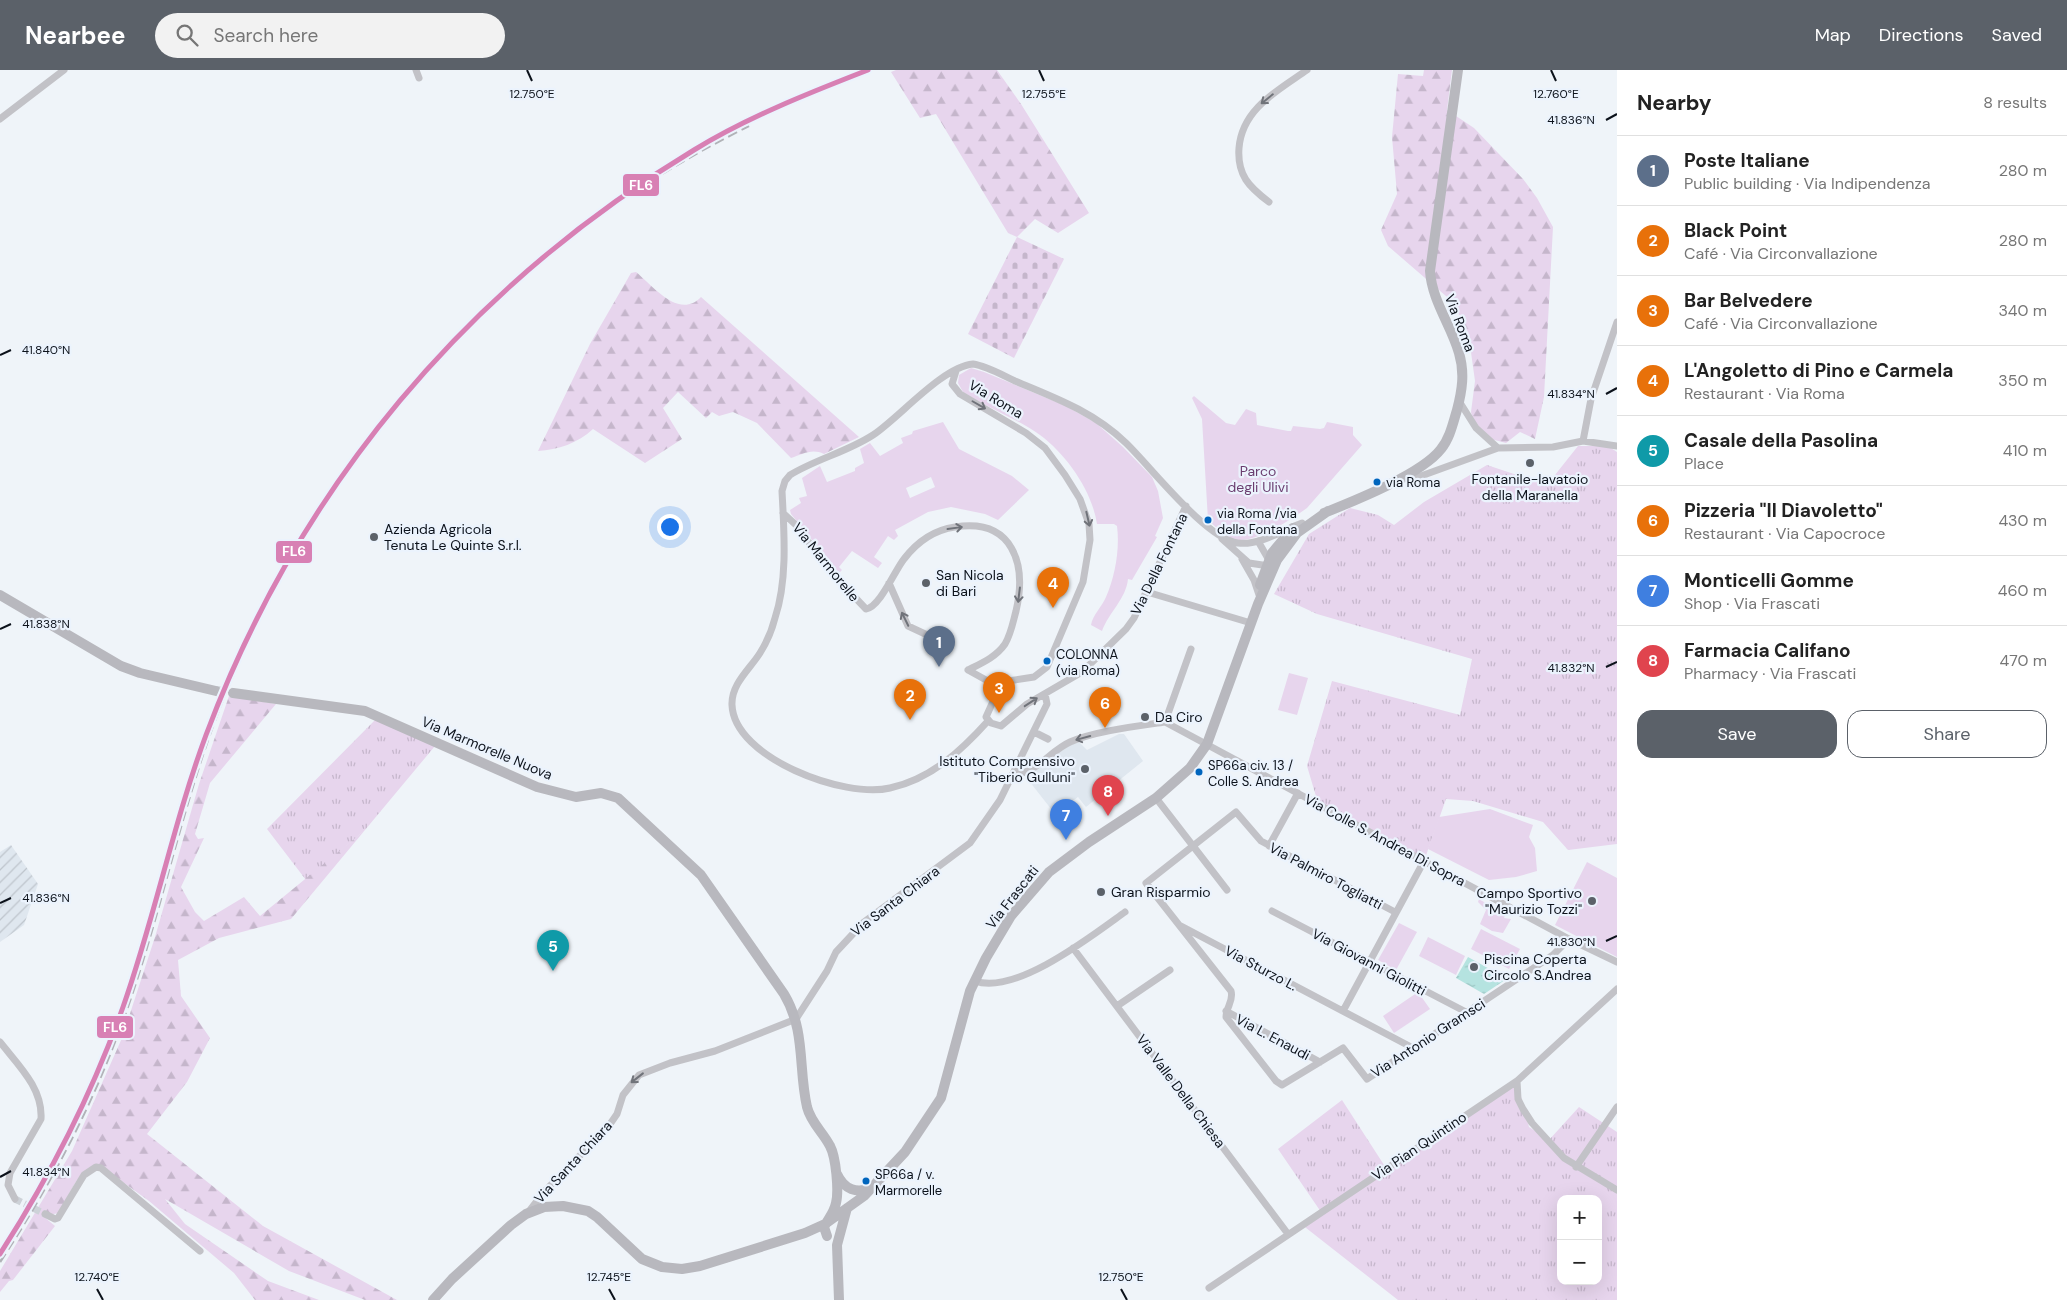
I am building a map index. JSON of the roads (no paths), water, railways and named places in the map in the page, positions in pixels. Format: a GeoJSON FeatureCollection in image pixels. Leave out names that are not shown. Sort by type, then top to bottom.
{"type":"FeatureCollection","features":[{"type":"Feature","properties":{"kind":"street"},"geometry":{"type":"LineString","coordinates":[[0,118],[64,70]]}},
{"type":"Feature","properties":{"kind":"street"},"geometry":{"type":"LineString","coordinates":[[416,70],[419,78]]}},
{"type":"Feature","properties":{"kind":"street"},"geometry":{"type":"LineString","coordinates":[[1269,202],[1246,183],[1242,175],[1238,162],[1241,135],[1244,125],[1253,111],[1307,70]]}},
{"type":"Feature","properties":{"kind":"street","name":"Via Roma"},"geometry":{"type":"LineString","coordinates":[[1269,564],[1283,537],[1302,522],[1394,480],[1424,464],[1441,449],[1447,439],[1459,401],[1463,380],[1460,358],[1436,300],[1430,271],[1458,70]]}},
{"type":"Feature","properties":{"kind":"street"},"geometry":{"type":"LineString","coordinates":[[1582,441],[1591,399],[1617,322]]}},
{"type":"Feature","properties":{"kind":"street","name":"Via Roma"},"geometry":{"type":"LineString","coordinates":[[995,685],[1001,682],[1025,679],[1038,675],[1047,667],[1081,590],[1090,540],[1088,518],[1070,482],[1048,451],[1030,435],[960,394],[952,384],[956,371],[966,365],[978,365],[1083,410],[1126,444],[1216,534],[1236,543],[1258,541]]}},
{"type":"Feature","properties":{"kind":"street"},"geometry":{"type":"LineString","coordinates":[[938,640],[908,626],[889,583],[912,549],[937,532],[963,526],[994,533],[1013,548],[1019,563],[1020,587],[1009,634],[994,655],[968,670],[995,685],[995,697],[986,714],[989,722],[960,750],[937,768],[904,784],[875,791],[845,788],[815,778],[768,754],[746,736],[735,718],[733,697],[740,680],[764,647],[779,606],[782,585],[782,488],[790,475],[873,435],[937,382],[956,371]]}},
{"type":"Feature","properties":{"kind":"street"},"geometry":{"type":"LineString","coordinates":[[1459,401],[1480,432],[1498,448]]}},
{"type":"Feature","properties":{"kind":"street"},"geometry":{"type":"LineString","coordinates":[[1394,480],[1421,476],[1498,448],[1553,447],[1582,441],[1617,446]]}},
{"type":"Feature","properties":{"kind":"street","name":"Via Della Fontana"},"geometry":{"type":"LineString","coordinates":[[989,722],[1002,725],[1027,704],[1079,674],[1126,629],[1147,592],[1186,506]]}},
{"type":"Feature","properties":{"kind":"street"},"geometry":{"type":"LineString","coordinates":[[1216,534],[1240,557],[1252,564],[1269,564],[1297,533],[1328,511]]}},
{"type":"Feature","properties":{"kind":"street","name":"Via Marmorelle"},"geometry":{"type":"LineString","coordinates":[[783,513],[794,523],[829,570],[863,608],[869,609],[875,605],[889,583]]}},
{"type":"Feature","properties":{"kind":"street"},"geometry":{"type":"LineString","coordinates":[[1269,564],[1258,541],[1302,522]]}},
{"type":"Feature","properties":{"kind":"street"},"geometry":{"type":"LineString","coordinates":[[1240,557],[1252,577],[1258,599]]}},
{"type":"Feature","properties":{"kind":"street","name":"Via Frascati"},"geometry":{"type":"LineString","coordinates":[[801,1234],[828,1221],[864,1196],[881,1180],[917,1136],[943,1094],[968,998],[975,981],[997,938],[1011,916],[1049,872],[1089,842],[1156,798],[1185,774],[1207,744],[1251,623],[1269,564]]}},
{"type":"Feature","properties":{"kind":"street"},"geometry":{"type":"LineString","coordinates":[[1147,592],[1251,623]]}},
{"type":"Feature","properties":{"kind":"street"},"geometry":{"type":"LineString","coordinates":[[0,595],[24,607],[121,666],[140,673],[216,691]]}},
{"type":"Feature","properties":{"kind":"street"},"geometry":{"type":"LineString","coordinates":[[1014,775],[1025,774],[1069,742],[1165,722],[1191,649]]}},
{"type":"Feature","properties":{"kind":"street","name":"Via Marmorelle Nuova"},"geometry":{"type":"LineString","coordinates":[[233,693],[364,711],[537,786],[576,797],[598,793],[618,798],[701,875],[784,994],[796,1019],[807,1108],[813,1122],[831,1146],[835,1170],[837,1200],[824,1227],[827,1236]]}},
{"type":"Feature","properties":{"kind":"street","name":"Via Santa Chiara"},"geometry":{"type":"LineString","coordinates":[[526,1214],[544,1192],[608,1127],[617,1114],[623,1095],[639,1075],[715,1051],[796,1019],[836,952],[848,936],[970,843],[996,807],[1014,775],[1047,702],[1045,694]]}},
{"type":"Feature","properties":{"kind":"street","name":"Via Colle S. Andrea Di Sopra"},"geometry":{"type":"LineString","coordinates":[[1165,722],[1570,939],[1617,962]]}},
{"type":"Feature","properties":{"kind":"street"},"geometry":{"type":"LineString","coordinates":[[1034,732],[1048,740]]}},
{"type":"Feature","properties":{"kind":"street"},"geometry":{"type":"LineString","coordinates":[[1270,846],[1298,793]]}},
{"type":"Feature","properties":{"kind":"street"},"geometry":{"type":"LineString","coordinates":[[1156,798],[1227,890]]}},
{"type":"Feature","properties":{"kind":"street","name":"Via Palmiro Togliatti"},"geometry":{"type":"LineString","coordinates":[[1192,845],[1236,812],[1261,841],[1395,912]]}},
{"type":"Feature","properties":{"kind":"street"},"geometry":{"type":"LineString","coordinates":[[1192,845],[1146,883],[1231,991],[1232,1000],[1226,1011]]}},
{"type":"Feature","properties":{"kind":"street"},"geometry":{"type":"LineString","coordinates":[[1343,1011],[1424,861]]}},
{"type":"Feature","properties":{"kind":"street","name":"Via Giovanni Giolitti"},"geometry":{"type":"LineString","coordinates":[[1272,911],[1466,1012]]}},
{"type":"Feature","properties":{"kind":"street"},"geometry":{"type":"LineString","coordinates":[[975,981],[989,984],[1018,978],[1073,948],[1125,912]]}},
{"type":"Feature","properties":{"kind":"street","name":"Via Sturzo L."},"geometry":{"type":"LineString","coordinates":[[1178,925],[1413,1048]]}},
{"type":"Feature","properties":{"kind":"street","name":"Via Antonio Gramsci"},"geometry":{"type":"LineString","coordinates":[[1226,1011],[1226,1017],[1280,1085],[1286,1084],[1343,1048],[1367,1079],[1552,955],[1570,939]]}},
{"type":"Feature","properties":{"kind":"street","name":"Via Valle Della Chiesa"},"geometry":{"type":"LineString","coordinates":[[1073,948],[1288,1234]]}},
{"type":"Feature","properties":{"kind":"street"},"geometry":{"type":"LineString","coordinates":[[1117,1006],[1170,970]]}},
{"type":"Feature","properties":{"kind":"street","name":"Via Pian Quintino"},"geometry":{"type":"LineString","coordinates":[[1209,1288],[1517,1080],[1617,989]]}},
{"type":"Feature","properties":{"kind":"street","name":"Via L. Enaudi"},"geometry":{"type":"LineString","coordinates":[[1226,1011],[1320,1062]]}},
{"type":"Feature","properties":{"kind":"street"},"geometry":{"type":"LineString","coordinates":[[0,1042],[37,1090],[42,1110],[41,1118],[10,1173],[8,1185],[15,1198]]}},
{"type":"Feature","properties":{"kind":"street"},"geometry":{"type":"LineString","coordinates":[[1517,1080],[1518,1099],[1532,1123],[1564,1158],[1576,1167],[1617,1190]]}},
{"type":"Feature","properties":{"kind":"street"},"geometry":{"type":"LineString","coordinates":[[1576,1167],[1617,1107]]}},
{"type":"Feature","properties":{"kind":"street"},"geometry":{"type":"LineString","coordinates":[[45,1214],[55,1219],[58,1218],[84,1175],[96,1167],[101,1168],[200,1252]]}},
{"type":"Feature","properties":{"kind":"street","name":"Via Marmorelle Nuova"},"geometry":{"type":"LineString","coordinates":[[835,1170],[844,1185],[852,1190],[868,1189],[881,1180]]}},
{"type":"Feature","properties":{"kind":"street"},"geometry":{"type":"LineString","coordinates":[[433,1300],[462,1269],[526,1214],[555,1206],[585,1210],[597,1217],[638,1256],[658,1266],[676,1269],[700,1266],[801,1234],[816,1232],[827,1236],[837,1261]]}},
{"type":"Feature","properties":{"kind":"street"},"geometry":{"type":"LineString","coordinates":[[839,1300],[837,1261],[840,1231],[847,1208]]}},
{"type":"Feature","properties":{"kind":"street"},"geometry":{"type":"LineString","coordinates":[[828,1221],[836,1223],[840,1231]]}},
{"type":"Feature","properties":{"kind":"water","name":"Piscina Coperta Circolo S.Andrea"},"geometry":{"type":"Polygon","coordinates":[[[1468,957],[1504,977],[1505,980],[1484,994],[1456,978],[1468,957]]]}},
{"type":"Feature","properties":{"kind":"tunnel"},"geometry":{"type":"LineString","coordinates":[[216,691],[233,693]]}},
{"type":"Feature","properties":{"kind":"tunnel"},"geometry":{"type":"LineString","coordinates":[[15,1199],[45,1214]]}},
{"type":"Feature","properties":{"kind":"railway"},"geometry":{"type":"LineString","coordinates":[[0,1262],[33,1210],[63,1156],[103,1072],[141,967],[197,772],[210,734],[250,638],[299,547],[356,460],[421,378],[494,303],[573,236],[658,176],[749,126]]}},
{"type":"Feature","properties":{"kind":"place","name":"Fontanile-lavatoio della Maranella"},"geometry":{"type":"Point","coordinates":[1530,463]}},
{"type":"Feature","properties":{"kind":"place","name":"via Roma"},"geometry":{"type":"Point","coordinates":[1377,482]}},
{"type":"Feature","properties":{"kind":"place","name":"via Roma /via della Fontana"},"geometry":{"type":"Point","coordinates":[1208,520]}},
{"type":"Feature","properties":{"kind":"place","name":"Azienda Agricola Tenuta Le Quinte S.r.l."},"geometry":{"type":"Point","coordinates":[374,537]}},
{"type":"Feature","properties":{"kind":"place","name":"San Nicola di Bari"},"geometry":{"type":"Point","coordinates":[926,583]}},
{"type":"Feature","properties":{"kind":"place","name":"L'Angoletto di Pino e Carmela"},"geometry":{"type":"Point","coordinates":[1053,608]}},
{"type":"Feature","properties":{"kind":"place","name":"COLONNA (via Roma)"},"geometry":{"type":"Point","coordinates":[1047,661]}},
{"type":"Feature","properties":{"kind":"place","name":"Poste Italiane"},"geometry":{"type":"Point","coordinates":[939,667]}},
{"type":"Feature","properties":{"kind":"place","name":"Bar Belvedere"},"geometry":{"type":"Point","coordinates":[999,713]}},
{"type":"Feature","properties":{"kind":"place","name":"Da Ciro"},"geometry":{"type":"Point","coordinates":[1145,717]}},
{"type":"Feature","properties":{"kind":"place","name":"Black Point"},"geometry":{"type":"Point","coordinates":[910,720]}},
{"type":"Feature","properties":{"kind":"place","name":"Pizzeria \"Il Diavoletto\""},"geometry":{"type":"Point","coordinates":[1105,728]}},
{"type":"Feature","properties":{"kind":"place","name":"Istituto Comprensivo \"Tiberio Gulluni\""},"geometry":{"type":"Point","coordinates":[1085,769]}},
{"type":"Feature","properties":{"kind":"place","name":"SP66a civ. 13 / Colle S. Andrea"},"geometry":{"type":"Point","coordinates":[1199,772]}},
{"type":"Feature","properties":{"kind":"place","name":"Farmacia Califano"},"geometry":{"type":"Point","coordinates":[1108,816]}},
{"type":"Feature","properties":{"kind":"place","name":"Monticelli Gomme"},"geometry":{"type":"Point","coordinates":[1066,840]}},
{"type":"Feature","properties":{"kind":"place","name":"Gran Risparmio"},"geometry":{"type":"Point","coordinates":[1101,892]}},
{"type":"Feature","properties":{"kind":"place","name":"Campo Sportivo \"Maurizio Tozzi\""},"geometry":{"type":"Point","coordinates":[1592,901]}},
{"type":"Feature","properties":{"kind":"place","name":"Piscina Coperta Circolo S.Andrea"},"geometry":{"type":"Point","coordinates":[1474,967]}},
{"type":"Feature","properties":{"kind":"place","name":"Casale della Pasolina"},"geometry":{"type":"Point","coordinates":[553,971]}},
{"type":"Feature","properties":{"kind":"place","name":"SP66a / v. Marmorelle"},"geometry":{"type":"Point","coordinates":[866,1181]}},
{"type":"Feature","properties":{"kind":"park label","name":"Parco degli Ulivi"},"geometry":{"type":"Point","coordinates":[1258,480]}}]}
